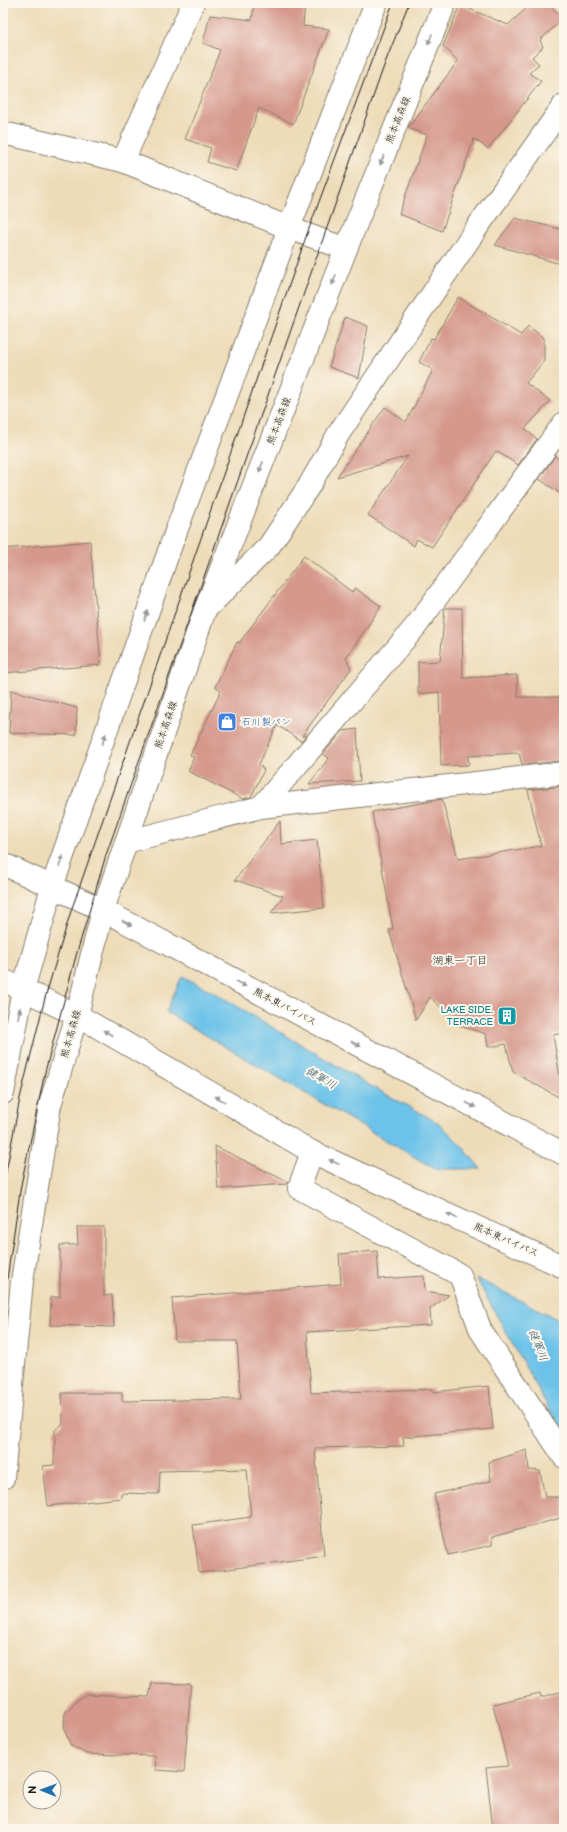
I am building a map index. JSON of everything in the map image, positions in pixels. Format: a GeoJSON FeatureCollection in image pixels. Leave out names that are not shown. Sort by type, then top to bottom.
{"type":"FeatureCollection","features":[{"type":"Feature","properties":{"kind":"main road"},"geometry":{"type":"LineString","coordinates":[[123,160],[193,3]]}},
{"type":"Feature","properties":{"kind":"main road"},"geometry":{"type":"LineString","coordinates":[[3,1093],[23,990],[52,887],[171,545],[289,228],[376,3]]}},
{"type":"Feature","properties":{"kind":"main road","name":"熊本高森線"},"geometry":{"type":"LineString","coordinates":[[3,1478],[22,1281],[50,1105],[77,1015],[103,910],[205,610],[346,249],[445,3]]}},
{"type":"Feature","properties":{"kind":"main road"},"geometry":{"type":"LineString","coordinates":[[205,610],[270,546],[309,486],[338,433],[476,229],[564,105]]}},
{"type":"Feature","properties":{"kind":"main road"},"geometry":{"type":"LineString","coordinates":[[3,133],[123,160],[289,228],[346,249]]}},
{"type":"Feature","properties":{"kind":"main road"},"geometry":{"type":"LineString","coordinates":[[261,807],[416,626],[564,423]]}},
{"type":"Feature","properties":{"kind":"main road"},"geometry":{"type":"LineString","coordinates":[[126,842],[261,807],[564,773]]}},
{"type":"Feature","properties":{"kind":"main road","name":"熊本東バイパス"},"geometry":{"type":"LineString","coordinates":[[3,864],[103,910],[564,1154]]}},
{"type":"Feature","properties":{"kind":"main road","name":"熊本東バイパス"},"geometry":{"type":"LineString","coordinates":[[3,980],[44,998],[62,1009],[77,1015],[312,1152],[564,1266]]}},
{"type":"Feature","properties":{"kind":"main road"},"geometry":{"type":"LineString","coordinates":[[312,1152],[299,1188],[460,1275],[481,1332],[564,1457]]}},
{"type":"Feature","properties":{"kind":"water","name":"健軍川"},"geometry":{"type":"Polygon","coordinates":[[[182,976],[215,993],[369,1085],[439,1123],[462,1146],[481,1169],[435,1169],[166,1012],[182,976]]]}},
{"type":"Feature","properties":{"kind":"water","name":"健軍川"},"geometry":{"type":"Polygon","coordinates":[[[476,1278],[563,1322],[564,1436],[476,1278]]]}},
{"type":"Feature","properties":{"kind":"building"},"geometry":{"type":"Polygon","coordinates":[[[254,3],[305,3],[303,26],[329,29],[293,124],[259,108],[236,171],[207,162],[211,148],[185,139],[220,50],[203,43],[210,15],[252,20],[254,3]]]}},
{"type":"Feature","properties":{"kind":"building"},"geometry":{"type":"Polygon","coordinates":[[[532,3],[548,3],[563,19],[540,40],[543,47],[532,57],[539,64],[529,73],[541,81],[488,149],[474,139],[442,231],[399,214],[427,135],[408,128],[458,61],[443,46],[460,5],[508,25],[532,3]]]}},
{"type":"Feature","properties":{"kind":"building"},"geometry":{"type":"Polygon","coordinates":[[[515,218],[564,230],[564,265],[495,245],[515,218]]]}},
{"type":"Feature","properties":{"kind":"building"},"geometry":{"type":"Polygon","coordinates":[[[458,297],[521,335],[528,326],[544,338],[544,361],[526,383],[550,401],[525,429],[537,439],[518,465],[496,451],[432,547],[417,539],[414,546],[368,515],[408,456],[337,477],[385,407],[406,422],[433,370],[419,362],[431,338],[434,339],[458,297]]]}},
{"type":"Feature","properties":{"kind":"building"},"geometry":{"type":"Polygon","coordinates":[[[345,317],[368,326],[359,378],[329,367],[345,317]]]}},
{"type":"Feature","properties":{"kind":"building"},"geometry":{"type":"Polygon","coordinates":[[[555,456],[564,464],[564,496],[539,479],[555,456]]]}},
{"type":"Feature","properties":{"kind":"building"},"geometry":{"type":"Polygon","coordinates":[[[90,541],[101,665],[3,673],[3,549],[90,541]]]}},
{"type":"Feature","properties":{"kind":"building"},"geometry":{"type":"Polygon","coordinates":[[[304,556],[352,592],[355,588],[381,606],[346,658],[351,669],[302,736],[306,736],[301,741],[277,725],[259,764],[264,770],[251,797],[243,799],[188,771],[194,757],[190,755],[221,691],[215,687],[237,642],[239,643],[304,556]]]}},
{"type":"Feature","properties":{"kind":"building"},"geometry":{"type":"Polygon","coordinates":[[[445,608],[462,608],[463,678],[517,675],[518,697],[564,697],[564,761],[522,765],[519,753],[468,756],[469,765],[441,766],[439,692],[418,694],[418,662],[440,661],[445,608]]]}},
{"type":"Feature","properties":{"kind":"building"},"geometry":{"type":"Polygon","coordinates":[[[11,690],[77,708],[76,735],[9,733],[11,690]]]}},
{"type":"Feature","properties":{"kind":"building"},"geometry":{"type":"Polygon","coordinates":[[[357,729],[360,781],[309,784],[329,758],[323,754],[343,731],[357,729]]]}},
{"type":"Feature","properties":{"kind":"building"},"geometry":{"type":"Polygon","coordinates":[[[564,786],[564,1033],[553,1035],[564,1100],[513,1072],[506,1044],[488,1047],[486,1034],[460,1026],[430,997],[416,1020],[389,930],[393,929],[372,812],[442,799],[458,859],[541,846],[528,790],[564,786]]]}},
{"type":"Feature","properties":{"kind":"building"},"geometry":{"type":"Polygon","coordinates":[[[280,821],[281,844],[317,840],[324,908],[271,913],[283,896],[235,880],[280,821]]]}},
{"type":"Feature","properties":{"kind":"building"},"geometry":{"type":"Polygon","coordinates":[[[215,1146],[288,1182],[287,1184],[218,1189],[215,1146]]]}},
{"type":"Feature","properties":{"kind":"building"},"geometry":{"type":"Polygon","coordinates":[[[77,1227],[104,1227],[104,1296],[112,1295],[114,1327],[50,1325],[51,1297],[60,1297],[60,1245],[78,1245],[77,1227]]]}},
{"type":"Feature","properties":{"kind":"building"},"geometry":{"type":"Polygon","coordinates":[[[377,1251],[379,1279],[424,1276],[425,1291],[449,1295],[430,1309],[431,1325],[307,1332],[311,1393],[433,1389],[433,1392],[489,1386],[493,1429],[403,1437],[404,1446],[315,1448],[324,1556],[199,1573],[193,1525],[251,1517],[247,1469],[160,1471],[159,1494],[121,1493],[121,1498],[48,1506],[43,1466],[54,1465],[55,1430],[63,1424],[62,1393],[122,1393],[122,1401],[241,1399],[237,1341],[175,1341],[172,1298],[341,1284],[339,1254],[377,1251]]]}},
{"type":"Feature","properties":{"kind":"building"},"geometry":{"type":"Polygon","coordinates":[[[527,1450],[529,1470],[540,1471],[545,1497],[564,1497],[564,1517],[492,1537],[492,1545],[448,1555],[434,1494],[491,1481],[489,1462],[527,1450]]]}},
{"type":"Feature","properties":{"kind":"building"},"geometry":{"type":"Polygon","coordinates":[[[152,1683],[191,1684],[184,1772],[156,1770],[155,1756],[87,1754],[71,1746],[64,1729],[65,1713],[77,1700],[87,1694],[149,1697],[152,1683]]]}},
{"type":"Feature","properties":{"kind":"building"},"geometry":{"type":"Polygon","coordinates":[[[564,1691],[564,1829],[493,1829],[486,1768],[508,1766],[493,1704],[540,1693],[541,1697],[564,1691]]]}},
{"type":"Feature","properties":{"kind":"tram line"},"geometry":{"type":"LineString","coordinates":[[3,1188],[20,1098],[45,998],[71,911],[307,234],[393,3]]}},
{"type":"Feature","properties":{"kind":"tram line"},"geometry":{"type":"LineString","coordinates":[[3,1306],[21,1185],[45,1072],[76,956],[106,855],[385,63],[409,3]]}},
{"type":"Feature","properties":{"kind":"place","name":"石川製パン"},"geometry":{"type":"Point","coordinates":[227,722]}},
{"type":"Feature","properties":{"kind":"place","name":"LAKE SIDE. TERRACE"},"geometry":{"type":"Point","coordinates":[507,1016]}},
{"type":"Feature","properties":{"kind":"district","name":"湖東一丁目"},"geometry":{"type":"Point","coordinates":[460,960]}}]}
